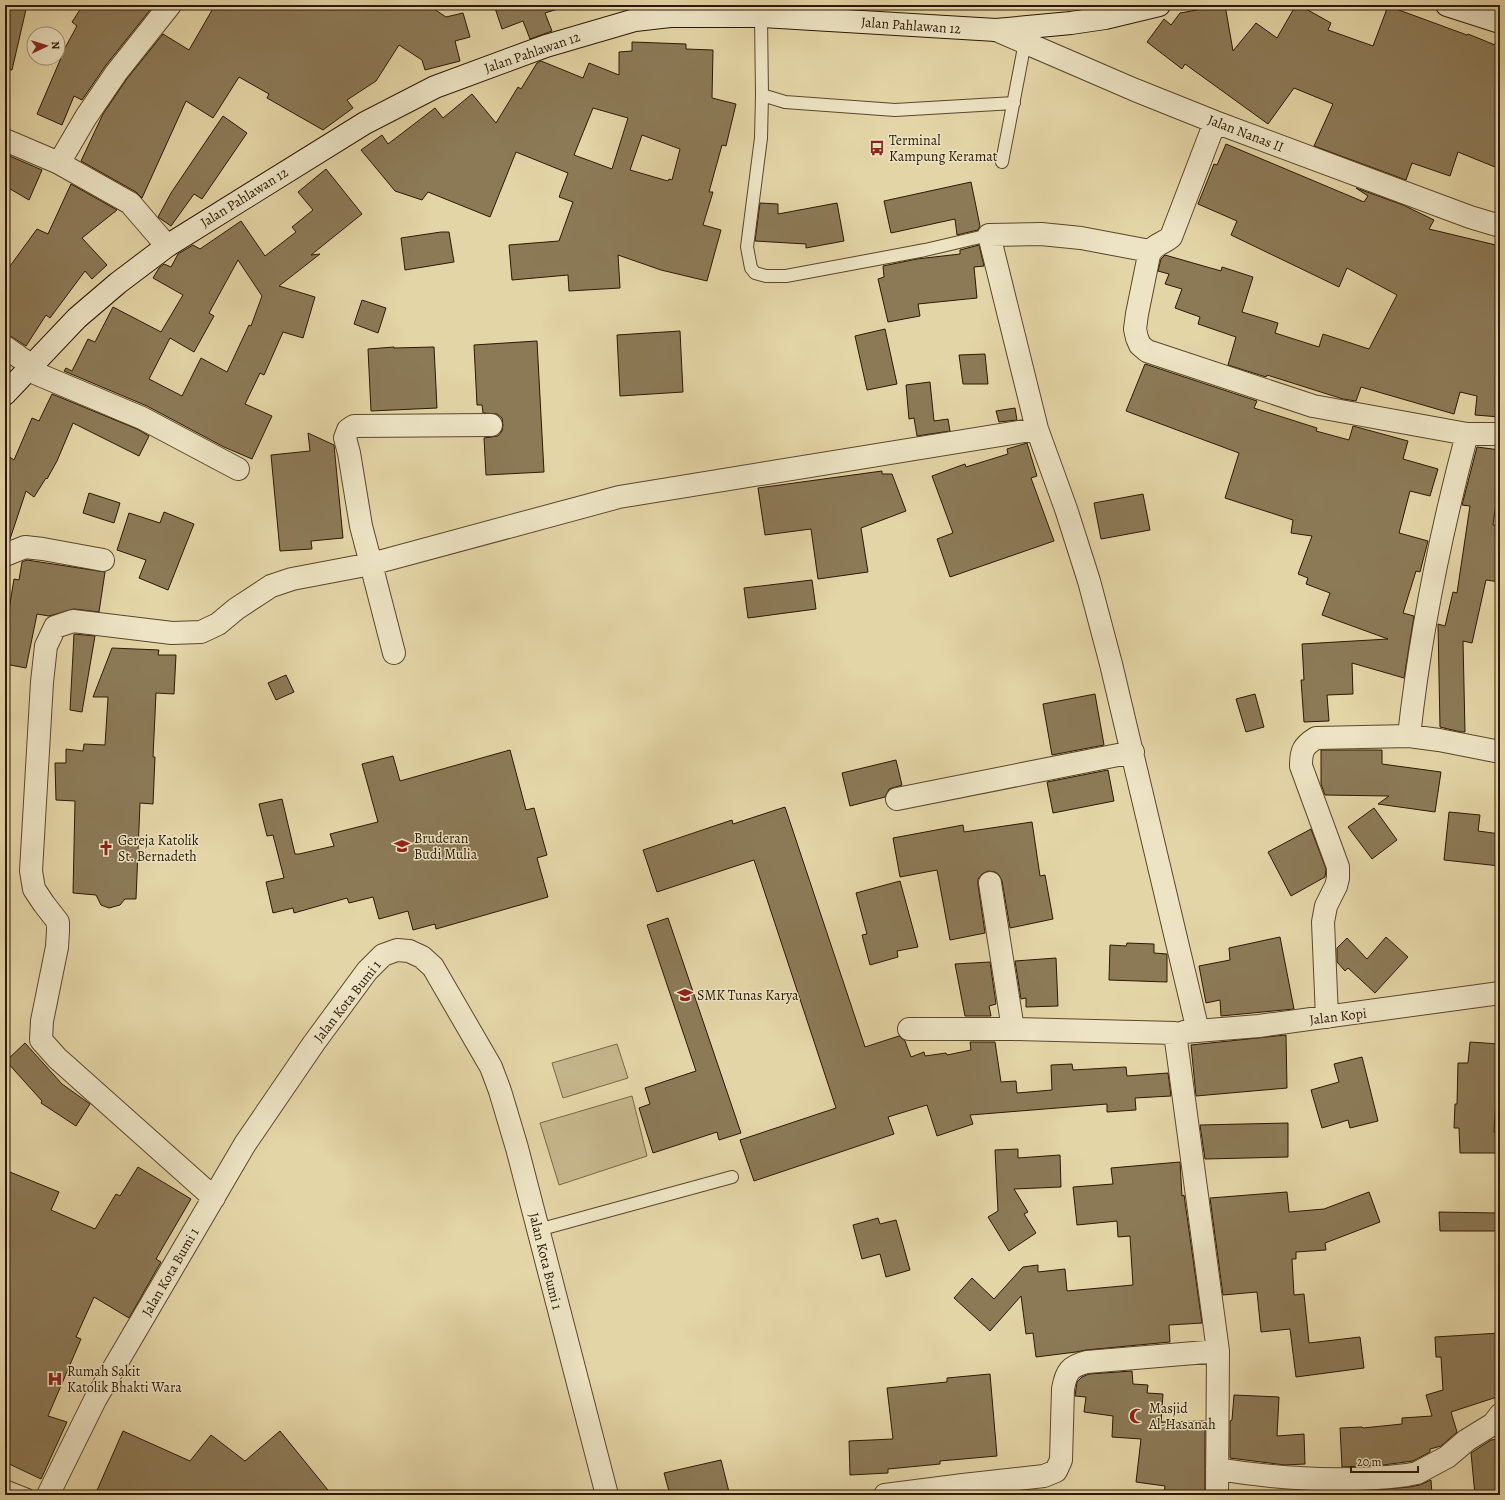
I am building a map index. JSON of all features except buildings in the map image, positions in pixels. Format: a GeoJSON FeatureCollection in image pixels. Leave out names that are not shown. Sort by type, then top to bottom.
{"type":"FeatureCollection","features":[{"type":"Feature","properties":{"kind":"street"},"geometry":{"type":"LineString","coordinates":[[60,163],[86,117],[116,73],[170,5]]}},
{"type":"Feature","properties":{"kind":"street","name":"Jalan Pahlawan 12"},"geometry":{"type":"LineString","coordinates":[[5,394],[77,318],[118,283],[167,246],[365,123],[435,87],[546,46],[635,20],[670,16],[756,11],[996,30],[1071,23],[1105,18],[1160,5]]}},
{"type":"Feature","properties":{"kind":"street"},"geometry":{"type":"LineString","coordinates":[[1447,5],[1500,22]]}},
{"type":"Feature","properties":{"kind":"street","name":"Jalan Nanas II"},"geometry":{"type":"LineString","coordinates":[[996,30],[1135,90],[1216,122],[1470,217],[1500,226]]}},
{"type":"Feature","properties":{"kind":"street"},"geometry":{"type":"LineString","coordinates":[[1216,122],[1171,237],[1150,251],[1138,306],[1135,329],[1140,345],[1147,351],[1313,406],[1467,434],[1500,434]]}},
{"type":"Feature","properties":{"kind":"street"},"geometry":{"type":"LineString","coordinates":[[5,140],[60,163],[130,203],[167,246]]}},
{"type":"Feature","properties":{"kind":"street"},"geometry":{"type":"LineString","coordinates":[[1150,251],[1081,238],[1041,234],[989,235],[1037,429],[1066,509],[1089,581],[1133,752],[1198,1030]]}},
{"type":"Feature","properties":{"kind":"street"},"geometry":{"type":"LineString","coordinates":[[5,347],[30,368],[142,418],[238,469]]}},
{"type":"Feature","properties":{"kind":"street"},"geometry":{"type":"LineString","coordinates":[[394,653],[361,526],[350,453],[345,438],[348,430],[354,426],[491,425]]}},
{"type":"Feature","properties":{"kind":"street"},"geometry":{"type":"LineString","coordinates":[[214,1198],[57,1058],[41,1040],[42,1021],[57,947],[58,922],[34,888],[31,871],[42,682],[46,646],[56,627],[73,621],[172,633],[200,632],[218,624],[236,609],[271,586],[292,579],[371,564],[619,496],[1037,429]]}},
{"type":"Feature","properties":{"kind":"street"},"geometry":{"type":"LineString","coordinates":[[1409,736],[1415,688],[1449,503],[1467,434]]}},
{"type":"Feature","properties":{"kind":"street"},"geometry":{"type":"LineString","coordinates":[[5,555],[25,548],[43,549],[103,560]]}},
{"type":"Feature","properties":{"kind":"street"},"geometry":{"type":"LineString","coordinates":[[1327,1017],[1323,922],[1326,906],[1336,886],[1338,867],[1301,766],[1303,748],[1316,738],[1409,736],[1500,752]]}},
{"type":"Feature","properties":{"kind":"street"},"geometry":{"type":"LineString","coordinates":[[897,799],[1133,752]]}},
{"type":"Feature","properties":{"kind":"street"},"geometry":{"type":"LineString","coordinates":[[990,883],[1012,1029]]}},
{"type":"Feature","properties":{"kind":"street","name":"Jalan Kota Bumi 1"},"geometry":{"type":"LineString","coordinates":[[48,1495],[95,1400],[250,1138],[314,1043],[367,971],[383,955],[396,950],[409,951],[422,957],[433,967],[491,1067],[500,1091],[517,1148],[607,1495]]}},
{"type":"Feature","properties":{"kind":"street","name":"Jalan Kopi"},"geometry":{"type":"LineString","coordinates":[[909,1029],[1175,1032],[1258,1026],[1500,993]]}},
{"type":"Feature","properties":{"kind":"street"},"geometry":{"type":"LineString","coordinates":[[1175,1032],[1218,1351],[1217,1495]]}},
{"type":"Feature","properties":{"kind":"street"},"geometry":{"type":"LineString","coordinates":[[885,1495],[962,1484],[1044,1476],[1056,1470],[1061,1460],[1064,1379],[1069,1370],[1077,1364],[1218,1351]]}},
{"type":"Feature","properties":{"kind":"street"},"geometry":{"type":"LineString","coordinates":[[1217,1469],[1259,1475],[1335,1479],[1407,1475],[1417,1473],[1447,1457],[1467,1440],[1492,1424],[1500,1415]]}},
{"type":"Feature","properties":{"kind":"lane"},"geometry":{"type":"LineString","coordinates":[[756,11],[762,96],[761,138],[747,247],[751,268],[755,273],[766,276],[786,276],[925,250],[989,235]]}},
{"type":"Feature","properties":{"kind":"lane"},"geometry":{"type":"LineString","coordinates":[[1002,162],[1025,42]]}},
{"type":"Feature","properties":{"kind":"lane"},"geometry":{"type":"LineString","coordinates":[[762,96],[785,102],[895,110],[1014,103]]}},
{"type":"Feature","properties":{"kind":"lane"},"geometry":{"type":"LineString","coordinates":[[538,1230],[732,1177]]}},
{"type":"Feature","properties":{"kind":"lane"},"geometry":{"type":"LineString","coordinates":[[5,1486],[28,1495]]}},
{"type":"Feature","properties":{"kind":"shaded area"},"geometry":{"type":"Polygon","coordinates":[[[617,1044],[628,1078],[563,1098],[552,1063],[617,1044]]]}},
{"type":"Feature","properties":{"kind":"shaded area"},"geometry":{"type":"Polygon","coordinates":[[[632,1096],[647,1156],[559,1185],[540,1123],[632,1096]]]}},
{"type":"Feature","properties":{"kind":"place","name":"Terminal Kampung Keramat"},"geometry":{"type":"Point","coordinates":[877,148]}},
{"type":"Feature","properties":{"kind":"place","name":"Bruderan Budi Mulia"},"geometry":{"type":"Point","coordinates":[402,846]}},
{"type":"Feature","properties":{"kind":"place","name":"Gereja Katolik St. Bernadeth"},"geometry":{"type":"Point","coordinates":[106,848]}},
{"type":"Feature","properties":{"kind":"place","name":"SMK Tunas Karya"},"geometry":{"type":"Point","coordinates":[685,995]}},
{"type":"Feature","properties":{"kind":"place","name":"Rumah Sakit Katolik Bhakti Wara"},"geometry":{"type":"Point","coordinates":[55,1379]}},
{"type":"Feature","properties":{"kind":"place","name":"Masjid Al-Hasanah"},"geometry":{"type":"Point","coordinates":[1137,1416]}}]}
